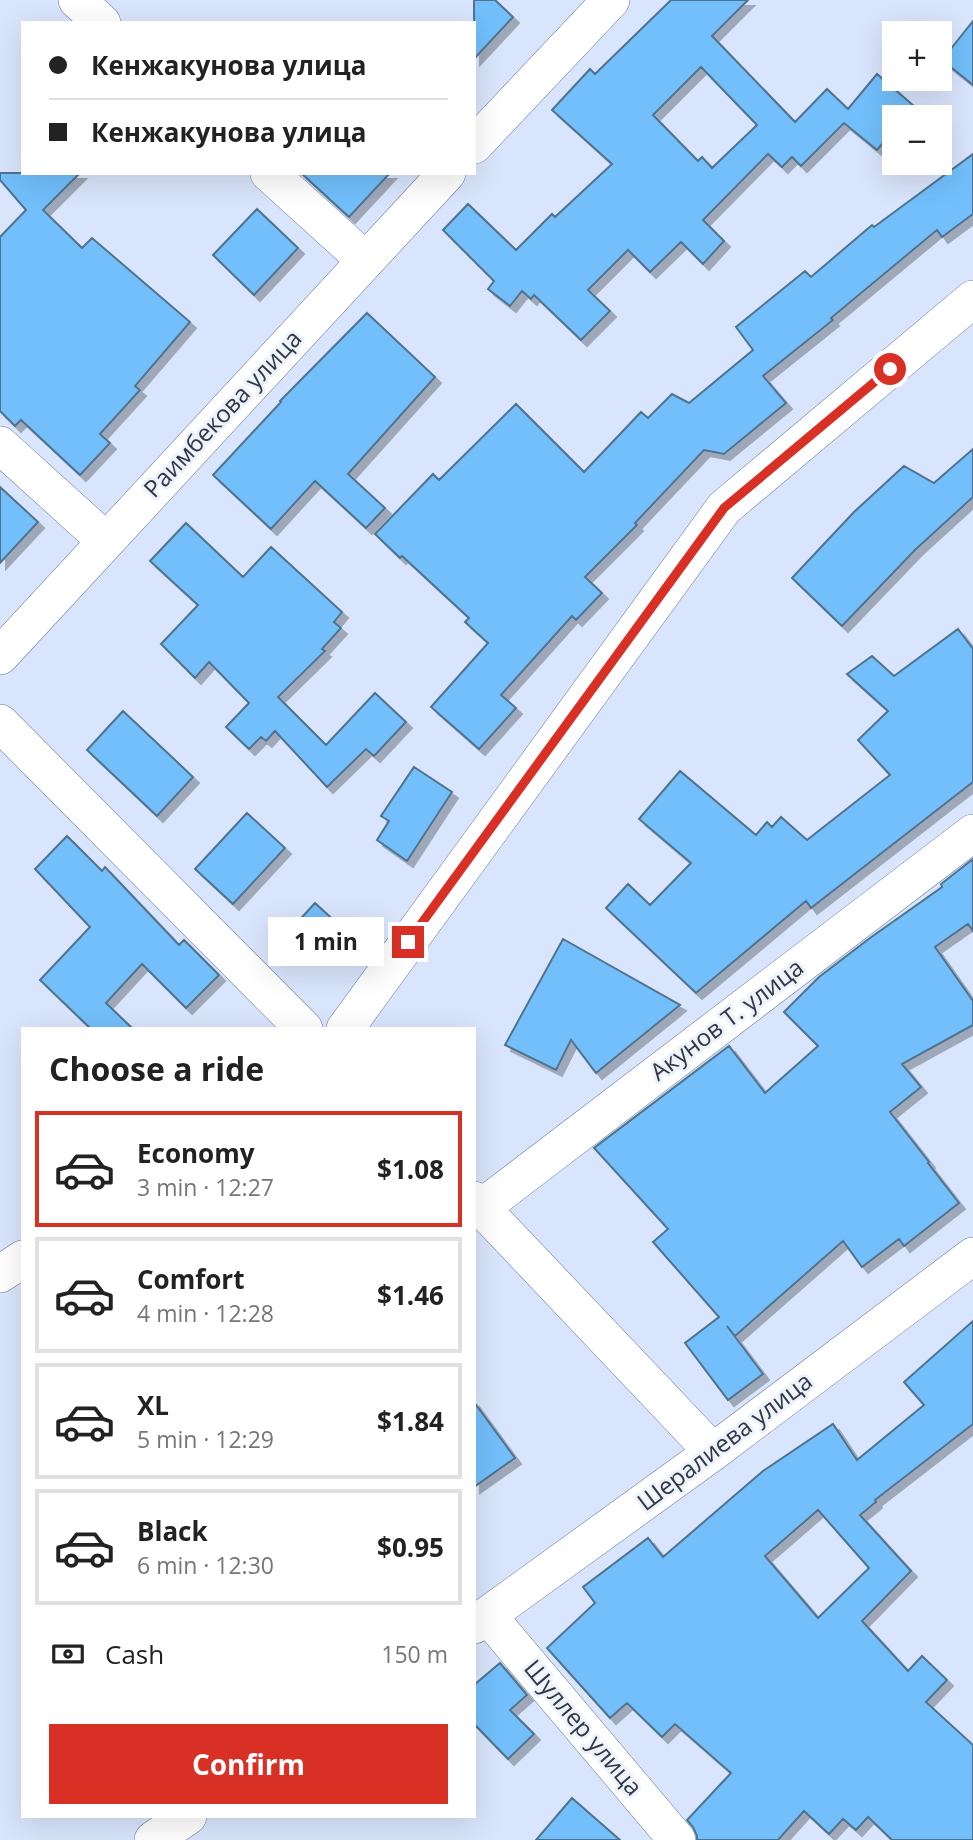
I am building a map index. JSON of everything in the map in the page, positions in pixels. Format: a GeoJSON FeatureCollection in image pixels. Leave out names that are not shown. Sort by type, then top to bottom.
{"type":"FeatureCollection","features":[{"type":"Feature","properties":{"kind":"street"},"geometry":{"type":"LineString","coordinates":[[77,0],[100,21]]}},
{"type":"Feature","properties":{"kind":"street"},"geometry":{"type":"LineString","coordinates":[[476,143],[611,0]]}},
{"type":"Feature","properties":{"kind":"street"},"geometry":{"type":"LineString","coordinates":[[271,175],[365,260]]}},
{"type":"Feature","properties":{"kind":"street","name":"Раимбекова улица"},"geometry":{"type":"LineString","coordinates":[[0,656],[445,175]]}},
{"type":"Feature","properties":{"kind":"street"},"geometry":{"type":"LineString","coordinates":[[346,1027],[724,508],[973,299]]}},
{"type":"Feature","properties":{"kind":"street"},"geometry":{"type":"LineString","coordinates":[[0,445],[106,541]]}},
{"type":"Feature","properties":{"kind":"street"},"geometry":{"type":"LineString","coordinates":[[0,723],[302,1027]]}},
{"type":"Feature","properties":{"kind":"street","name":"Акунов Т. улица"},"geometry":{"type":"LineString","coordinates":[[478,1204],[973,833]]}},
{"type":"Feature","properties":{"kind":"street"},"geometry":{"type":"LineString","coordinates":[[478,1204],[713,1452]]}},
{"type":"Feature","properties":{"kind":"street","name":"Шералиева улица"},"geometry":{"type":"LineString","coordinates":[[481,1621],[713,1452],[973,1256]]}},
{"type":"Feature","properties":{"kind":"street"},"geometry":{"type":"LineString","coordinates":[[0,1274],[21,1260]]}},
{"type":"Feature","properties":{"kind":"street","name":"Шуллер улица"},"geometry":{"type":"LineString","coordinates":[[481,1621],[677,1840]]}},
{"type":"Feature","properties":{"kind":"street"},"geometry":{"type":"LineString","coordinates":[[153,1840],[185,1818]]}},
{"type":"Feature","properties":{"kind":"building"},"geometry":{"type":"Polygon","coordinates":[[[474,0],[495,0],[513,17],[476,57],[474,0]]]}},
{"type":"Feature","properties":{"kind":"building"},"geometry":{"type":"Polygon","coordinates":[[[671,0],[748,0],[712,36],[795,122],[827,89],[848,109],[877,74],[882,78],[882,91],[897,91],[913,105],[882,105],[882,144],[877,150],[844,123],[801,166],[792,157],[782,167],[768,154],[703,220],[724,241],[703,264],[681,242],[650,272],[628,250],[588,290],[610,311],[581,340],[534,295],[531,299],[522,291],[510,306],[488,289],[494,281],[443,230],[468,204],[516,250],[552,214],[555,217],[612,164],[552,110],[590,69],[595,74],[671,0]],[[701,67],[653,115],[698,161],[702,157],[712,168],[757,125],[701,67]]]}},
{"type":"Feature","properties":{"kind":"building"},"geometry":{"type":"Polygon","coordinates":[[[973,21],[973,85],[952,68],[952,47],[973,21]]]}},
{"type":"Feature","properties":{"kind":"building"},"geometry":{"type":"Polygon","coordinates":[[[973,154],[973,214],[942,237],[937,230],[763,376],[786,403],[724,454],[704,450],[635,523],[637,525],[585,577],[602,593],[576,620],[572,616],[501,695],[516,708],[479,749],[431,707],[488,643],[465,622],[469,618],[375,534],[433,474],[439,480],[516,404],[584,472],[641,412],[648,418],[672,394],[689,403],[753,350],[736,327],[805,271],[811,277],[872,225],[874,227],[945,175],[952,175],[952,169],[973,154]]]}},
{"type":"Feature","properties":{"kind":"building"},"geometry":{"type":"Polygon","coordinates":[[[0,173],[78,175],[43,210],[82,248],[92,238],[190,322],[135,386],[140,390],[100,434],[110,443],[80,475],[21,420],[15,426],[0,411],[0,237],[26,210],[0,180],[0,173]]]}},
{"type":"Feature","properties":{"kind":"building"},"geometry":{"type":"Polygon","coordinates":[[[303,175],[388,175],[349,217],[303,175]]]}},
{"type":"Feature","properties":{"kind":"building"},"geometry":{"type":"Polygon","coordinates":[[[257,209],[298,248],[254,295],[213,255],[257,209]]]}},
{"type":"Feature","properties":{"kind":"building"},"geometry":{"type":"Polygon","coordinates":[[[367,313],[435,377],[348,474],[385,508],[366,528],[315,481],[271,529],[213,475],[280,401],[367,313]]]}},
{"type":"Feature","properties":{"kind":"building"},"geometry":{"type":"Polygon","coordinates":[[[973,449],[973,497],[916,549],[842,626],[792,578],[854,512],[904,466],[934,483],[973,449]]]}},
{"type":"Feature","properties":{"kind":"building"},"geometry":{"type":"Polygon","coordinates":[[[0,487],[38,522],[0,563],[0,487]]]}},
{"type":"Feature","properties":{"kind":"building"},"geometry":{"type":"Polygon","coordinates":[[[186,523],[243,577],[271,547],[342,612],[334,622],[341,628],[322,649],[325,651],[278,697],[326,745],[375,693],[406,722],[374,756],[366,749],[327,787],[275,731],[266,741],[261,737],[249,749],[226,727],[249,703],[209,662],[195,678],[161,644],[198,605],[150,561],[186,523]]]}},
{"type":"Feature","properties":{"kind":"building"},"geometry":{"type":"Polygon","coordinates":[[[958,629],[973,649],[973,782],[811,908],[806,901],[696,993],[606,908],[628,884],[650,905],[691,863],[639,819],[680,771],[756,835],[767,822],[772,827],[781,817],[807,840],[890,775],[858,740],[888,711],[847,674],[872,656],[894,676],[958,629]]]}},
{"type":"Feature","properties":{"kind":"building"},"geometry":{"type":"Polygon","coordinates":[[[123,711],[193,777],[157,816],[87,750],[123,711]]]}},
{"type":"Feature","properties":{"kind":"building"},"geometry":{"type":"Polygon","coordinates":[[[414,767],[452,792],[407,861],[377,840],[389,821],[381,816],[414,767]]]}},
{"type":"Feature","properties":{"kind":"building"},"geometry":{"type":"Polygon","coordinates":[[[247,813],[285,848],[233,904],[195,869],[247,813]]]}},
{"type":"Feature","properties":{"kind":"building"},"geometry":{"type":"Polygon","coordinates":[[[67,836],[102,871],[105,867],[179,945],[184,940],[219,975],[186,1008],[142,964],[106,1003],[131,1027],[89,1027],[40,980],[90,927],[35,869],[67,836]]]}},
{"type":"Feature","properties":{"kind":"building"},"geometry":{"type":"Polygon","coordinates":[[[973,859],[973,931],[968,924],[935,947],[973,1001],[973,1025],[902,1064],[921,1087],[890,1112],[959,1203],[904,1246],[899,1239],[862,1267],[843,1241],[735,1336],[727,1326],[763,1374],[728,1400],[685,1343],[719,1317],[653,1242],[668,1229],[594,1148],[729,1046],[765,1093],[818,1046],[784,1012],[819,977],[942,887],[941,884],[973,859]]]}},
{"type":"Feature","properties":{"kind":"building"},"geometry":{"type":"Polygon","coordinates":[[[315,903],[339,925],[318,948],[294,926],[315,903]]]}},
{"type":"Feature","properties":{"kind":"building"},"geometry":{"type":"Polygon","coordinates":[[[563,939],[680,1005],[596,1073],[571,1040],[556,1070],[505,1045],[563,939]]]}},
{"type":"Feature","properties":{"kind":"building"},"geometry":{"type":"Polygon","coordinates":[[[973,1321],[973,1424],[875,1500],[876,1502],[860,1515],[911,1571],[862,1621],[908,1671],[922,1656],[947,1680],[926,1702],[973,1745],[973,1840],[892,1840],[868,1817],[856,1830],[843,1819],[829,1834],[804,1811],[778,1840],[697,1840],[693,1827],[687,1820],[731,1773],[675,1724],[662,1737],[627,1703],[610,1718],[547,1648],[595,1603],[583,1587],[648,1538],[663,1557],[763,1471],[833,1424],[857,1460],[924,1405],[904,1382],[973,1321]],[[818,1510],[765,1556],[818,1618],[869,1568],[818,1510]]]}},
{"type":"Feature","properties":{"kind":"building"},"geometry":{"type":"Polygon","coordinates":[[[476,1405],[515,1458],[476,1486],[476,1405]]]}},
{"type":"Feature","properties":{"kind":"building"},"geometry":{"type":"Polygon","coordinates":[[[500,1663],[527,1695],[510,1710],[534,1734],[508,1759],[476,1726],[476,1683],[500,1663]]]}},
{"type":"Feature","properties":{"kind":"building"},"geometry":{"type":"Polygon","coordinates":[[[572,1798],[620,1840],[536,1840],[572,1798]]]}},
{"type":"Feature","properties":{"kind":"route"},"geometry":{"type":"LineString","coordinates":[[408,942],[724,508],[890,369]]}}]}
